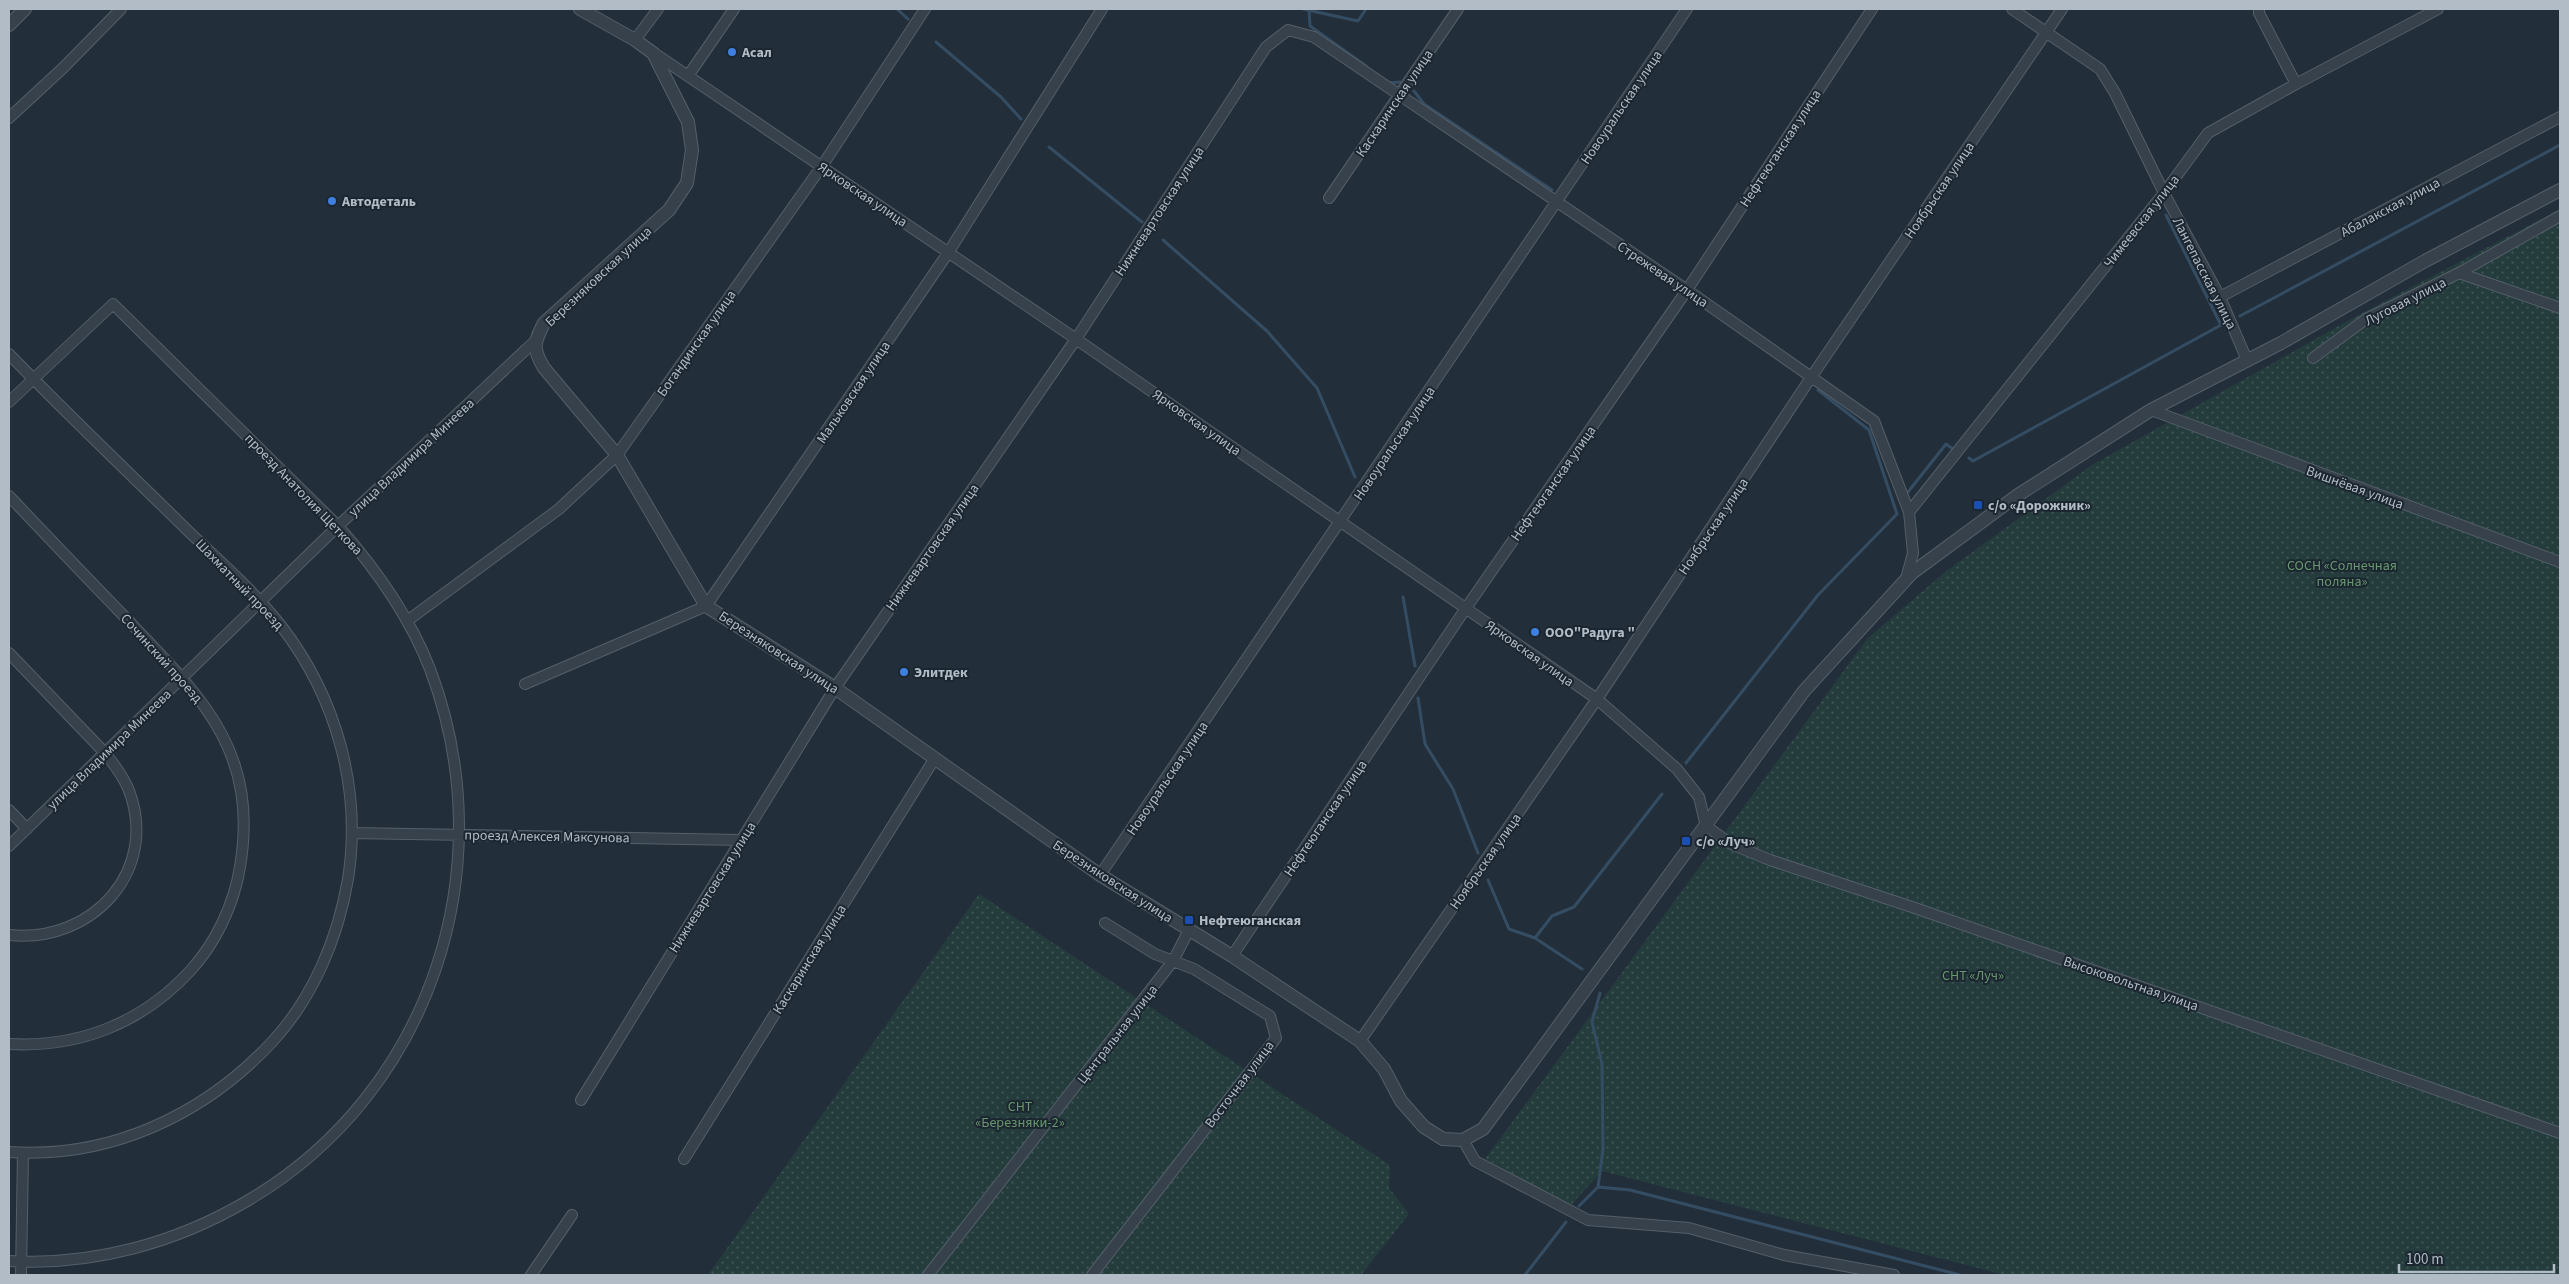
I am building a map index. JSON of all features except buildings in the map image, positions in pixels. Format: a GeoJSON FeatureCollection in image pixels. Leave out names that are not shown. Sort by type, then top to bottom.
{"type":"FeatureCollection","features":[{"type":"Feature","properties":{"kind":"street"},"geometry":{"type":"LineString","coordinates":[[9,25],[25,9]]}},
{"type":"Feature","properties":{"kind":"street"},"geometry":{"type":"LineString","coordinates":[[9,118],[63,68],[121,9]]}},
{"type":"Feature","properties":{"kind":"street","name":"Березняковская улица"},"geometry":{"type":"LineString","coordinates":[[580,9],[635,40],[653,53],[688,122],[692,150],[687,183],[669,210],[544,323],[535,341],[537,356],[544,368],[616,455],[706,606],[835,688],[1100,875],[1232,956],[1360,1041],[1384,1069],[1401,1101],[1424,1127],[1443,1139],[1463,1140]]}},
{"type":"Feature","properties":{"kind":"street"},"geometry":{"type":"LineString","coordinates":[[635,40],[658,9]]}},
{"type":"Feature","properties":{"kind":"street"},"geometry":{"type":"LineString","coordinates":[[688,76],[734,9]]}},
{"type":"Feature","properties":{"kind":"street","name":"Богандинская улица"},"geometry":{"type":"LineString","coordinates":[[407,622],[559,509],[616,455],[822,166],[925,9]]}},
{"type":"Feature","properties":{"kind":"street","name":"Мальковская улица"},"geometry":{"type":"LineString","coordinates":[[706,606],[948,252],[1102,9]]}},
{"type":"Feature","properties":{"kind":"street","name":"Каскаринская улица"},"geometry":{"type":"LineString","coordinates":[[1329,198],[1458,9]]}},
{"type":"Feature","properties":{"kind":"street","name":"Новоуральская улица"},"geometry":{"type":"LineString","coordinates":[[1100,875],[1687,9]]}},
{"type":"Feature","properties":{"kind":"street","name":"Нефтеюганская улица"},"geometry":{"type":"LineString","coordinates":[[1232,956],[1466,608],[1687,290],[1872,9]]}},
{"type":"Feature","properties":{"kind":"street","name":"Лангепасская улица"},"geometry":{"type":"LineString","coordinates":[[2012,9],[2100,70],[2114,92],[2164,194],[2220,297],[2247,360]]}},
{"type":"Feature","properties":{"kind":"street","name":"Ноябрьская улица"},"geometry":{"type":"LineString","coordinates":[[1360,1041],[1597,699],[1812,376],[2062,9]]}},
{"type":"Feature","properties":{"kind":"street"},"geometry":{"type":"LineString","coordinates":[[2259,9],[2259,13],[2296,84]]}},
{"type":"Feature","properties":{"kind":"street","name":"Чимеевская улица"},"geometry":{"type":"LineString","coordinates":[[1909,512],[2164,194],[2208,133],[2438,9]]}},
{"type":"Feature","properties":{"kind":"street","name":"Нижневартовская улица"},"geometry":{"type":"LineString","coordinates":[[581,1100],[835,688],[1076,338],[1266,47],[1288,30],[1314,37]]}},
{"type":"Feature","properties":{"kind":"street","name":"Стрежевая улица"},"geometry":{"type":"LineString","coordinates":[[1314,37],[1687,290],[1874,420],[1909,512],[1913,553],[1906,579]]}},
{"type":"Feature","properties":{"kind":"street","name":"Ярковская улица"},"geometry":{"type":"LineString","coordinates":[[653,53],[1076,338],[1597,699],[1677,769],[1699,797],[1706,826]]}},
{"type":"Feature","properties":{"kind":"street","name":"Абалакская улица"},"geometry":{"type":"LineString","coordinates":[[2220,297],[2560,117]]}},
{"type":"Feature","properties":{"kind":"street"},"geometry":{"type":"LineString","coordinates":[[1894,1275],[1784,1255],[1689,1228],[1588,1220],[1475,1161],[1463,1140],[1483,1129],[1804,691],[1906,579],[2018,495],[2151,410],[2281,344],[2425,261],[2560,190]]}},
{"type":"Feature","properties":{"kind":"street"},"geometry":{"type":"LineString","coordinates":[[2459,273],[2560,216]]}},
{"type":"Feature","properties":{"kind":"street","name":"Луговая улица"},"geometry":{"type":"LineString","coordinates":[[2313,358],[2366,319],[2459,273],[2560,308]]}},
{"type":"Feature","properties":{"kind":"street","name":"проезд Анатолия Щеткова"},"geometry":{"type":"LineString","coordinates":[[9,1261],[64,1260],[106,1254],[148,1245],[188,1231],[226,1213],[263,1192],[297,1167],[330,1138],[358,1108],[384,1074],[406,1038],[425,999],[440,960],[451,918],[460,834],[459,792],[446,718],[429,668],[390,592],[366,558],[338,526],[179,367],[113,304],[33,379]]}},
{"type":"Feature","properties":{"kind":"street","name":"улица Владимира Минеева"},"geometry":{"type":"LineString","coordinates":[[9,846],[338,526],[535,341]]}},
{"type":"Feature","properties":{"kind":"street","name":"Шахматный проезд"},"geometry":{"type":"LineString","coordinates":[[9,354],[260,602],[300,651],[329,708],[347,769],[352,833],[345,896],[326,957],[295,1012],[254,1061],[204,1101],[148,1130],[87,1148],[23,1153],[9,1152]]}},
{"type":"Feature","properties":{"kind":"street"},"geometry":{"type":"LineString","coordinates":[[9,402],[33,379]]}},
{"type":"Feature","properties":{"kind":"street","name":"Вишнёвая улица"},"geometry":{"type":"LineString","coordinates":[[2151,410],[2560,562]]}},
{"type":"Feature","properties":{"kind":"street","name":"Сочинский проезд"},"geometry":{"type":"LineString","coordinates":[[9,496],[197,693],[220,729],[229,748],[240,789],[244,817],[243,852],[236,887],[226,914],[206,951],[193,968],[173,988],[145,1010],[114,1027],[88,1036],[46,1044],[9,1044]]}},
{"type":"Feature","properties":{"kind":"street"},"geometry":{"type":"LineString","coordinates":[[525,684],[706,606]]}},
{"type":"Feature","properties":{"kind":"street"},"geometry":{"type":"LineString","coordinates":[[9,653],[105,753],[125,782],[134,809],[134,844],[127,871],[117,890],[103,906],[86,919],[68,929],[47,935],[26,937],[9,935]]}},
{"type":"Feature","properties":{"kind":"street","name":"Каскаринская улица"},"geometry":{"type":"LineString","coordinates":[[684,1158],[935,758]]}},
{"type":"Feature","properties":{"kind":"street"},"geometry":{"type":"LineString","coordinates":[[9,810],[27,829]]}},
{"type":"Feature","properties":{"kind":"street","name":"Высоковольтная улица"},"geometry":{"type":"LineString","coordinates":[[1706,826],[1731,844],[1770,860],[1923,911],[2560,1133]]}},
{"type":"Feature","properties":{"kind":"street","name":"проезд Алексея Максунова"},"geometry":{"type":"LineString","coordinates":[[352,833],[741,840]]}},
{"type":"Feature","properties":{"kind":"street","name":"Восточная улица"},"geometry":{"type":"LineString","coordinates":[[1092,1275],[1276,1038],[1270,1016],[1194,969],[1156,954],[1104,923]]}},
{"type":"Feature","properties":{"kind":"street","name":"Центральная улица"},"geometry":{"type":"LineString","coordinates":[[928,1275],[1173,961],[1189,930]]}},
{"type":"Feature","properties":{"kind":"street"},"geometry":{"type":"LineString","coordinates":[[21,1275],[23,1153]]}},
{"type":"Feature","properties":{"kind":"street"},"geometry":{"type":"LineString","coordinates":[[531,1275],[572,1215]]}},
{"type":"Feature","properties":{"kind":"green space","name":"СНТ «Луч»"},"geometry":{"type":"Polygon","coordinates":[[[2560,209],[2560,1275],[2005,1275],[1602,1171],[1571,1205],[1485,1159],[1867,639],[1945,572],[2092,465],[2351,319],[2560,209]]]}},
{"type":"Feature","properties":{"kind":"green space","name":"СНТ «Березняки-2»"},"geometry":{"type":"Polygon","coordinates":[[[979,894],[1390,1165],[1389,1188],[1409,1214],[1361,1275],[708,1275],[979,894]]]}},
{"type":"Feature","properties":{"kind":"waterway"},"geometry":{"type":"LineString","coordinates":[[897,9],[908,19]]}},
{"type":"Feature","properties":{"kind":"waterway"},"geometry":{"type":"LineString","coordinates":[[1303,9],[1358,21],[1366,9]]}},
{"type":"Feature","properties":{"kind":"waterway"},"geometry":{"type":"LineString","coordinates":[[1309,10],[1310,26],[1366,66]]}},
{"type":"Feature","properties":{"kind":"waterway"},"geometry":{"type":"LineString","coordinates":[[936,42],[1001,97],[1021,119]]}},
{"type":"Feature","properties":{"kind":"waterway"},"geometry":{"type":"LineString","coordinates":[[1389,83],[1400,82]]}},
{"type":"Feature","properties":{"kind":"waterway"},"geometry":{"type":"LineString","coordinates":[[1414,91],[1424,104],[1552,190]]}},
{"type":"Feature","properties":{"kind":"waterway"},"geometry":{"type":"LineString","coordinates":[[2240,316],[2560,145]]}},
{"type":"Feature","properties":{"kind":"waterway"},"geometry":{"type":"LineString","coordinates":[[1049,147],[1142,222]]}},
{"type":"Feature","properties":{"kind":"waterway"},"geometry":{"type":"LineString","coordinates":[[1969,458],[1973,461],[2221,325],[2166,215]]}},
{"type":"Feature","properties":{"kind":"waterway"},"geometry":{"type":"LineString","coordinates":[[1163,240],[1267,331],[1317,388],[1355,477]]}},
{"type":"Feature","properties":{"kind":"waterway"},"geometry":{"type":"LineString","coordinates":[[1686,763],[1818,595],[1897,514],[1869,430],[1818,390]]}},
{"type":"Feature","properties":{"kind":"waterway"},"geometry":{"type":"LineString","coordinates":[[1908,492],[1946,444],[1953,449]]}},
{"type":"Feature","properties":{"kind":"waterway"},"geometry":{"type":"LineString","coordinates":[[1403,597],[1415,666]]}},
{"type":"Feature","properties":{"kind":"waterway"},"geometry":{"type":"LineString","coordinates":[[1418,698],[1425,744],[1453,789],[1478,853]]}},
{"type":"Feature","properties":{"kind":"waterway"},"geometry":{"type":"LineString","coordinates":[[1535,938],[1552,916],[1574,907],[1662,794]]}},
{"type":"Feature","properties":{"kind":"waterway"},"geometry":{"type":"LineString","coordinates":[[1488,880],[1509,929],[1535,938],[1582,969]]}},
{"type":"Feature","properties":{"kind":"waterway"},"geometry":{"type":"LineString","coordinates":[[1598,1187],[1603,1149],[1602,1064],[1592,1022],[1600,993]]}},
{"type":"Feature","properties":{"kind":"waterway"},"geometry":{"type":"LineString","coordinates":[[1579,1206],[1598,1187],[1630,1190],[1960,1275]]}},
{"type":"Feature","properties":{"kind":"waterway"},"geometry":{"type":"LineString","coordinates":[[1525,1275],[1566,1222]]}},
{"type":"Feature","properties":{"kind":"place","name":"Асал"},"geometry":{"type":"Point","coordinates":[732,52]}},
{"type":"Feature","properties":{"kind":"place","name":"Автодеталь"},"geometry":{"type":"Point","coordinates":[332,201]}},
{"type":"Feature","properties":{"kind":"place","name":"с/о «Дорожник»"},"geometry":{"type":"Point","coordinates":[1978,505]}},
{"type":"Feature","properties":{"kind":"place","name":"ООО\"Радуга \""},"geometry":{"type":"Point","coordinates":[1535,632]}},
{"type":"Feature","properties":{"kind":"place","name":"Элитдек"},"geometry":{"type":"Point","coordinates":[904,672]}},
{"type":"Feature","properties":{"kind":"place","name":"с/о «Луч»"},"geometry":{"type":"Point","coordinates":[1686,841]}},
{"type":"Feature","properties":{"kind":"place","name":"Нефтеюганская"},"geometry":{"type":"Point","coordinates":[1189,920]}},
{"type":"Feature","properties":{"kind":"park label","name":"СОСН «Солнечная поляна»"},"geometry":{"type":"Point","coordinates":[2342,574]}}]}
